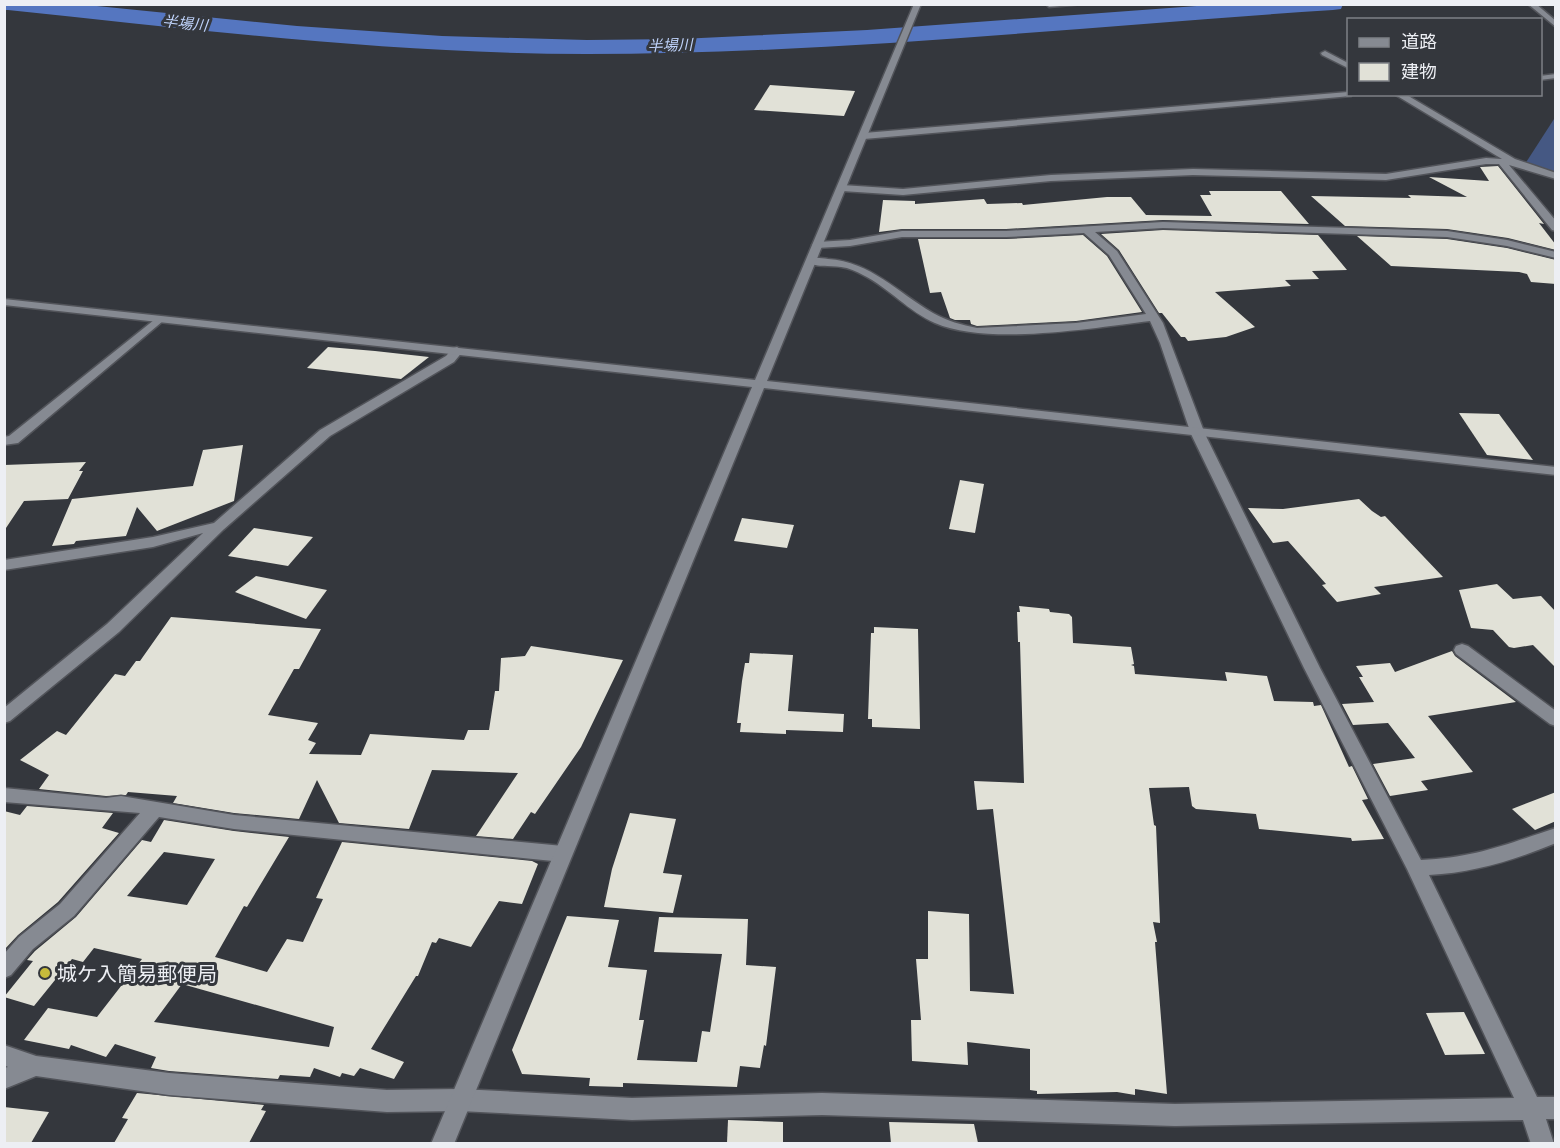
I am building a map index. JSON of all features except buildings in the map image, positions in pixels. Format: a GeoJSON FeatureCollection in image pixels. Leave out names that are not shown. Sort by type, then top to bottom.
{"type":"FeatureCollection","features":[{"type":"Feature","properties":{"kind":"street"},"geometry":{"type":"LineString","coordinates":[[442,1143],[918,4]]}},
{"type":"Feature","properties":{"kind":"street"},"geometry":{"type":"LineString","coordinates":[[1050,6],[1080,4]]}},
{"type":"Feature","properties":{"kind":"street"},"geometry":{"type":"LineString","coordinates":[[1534,7],[1556,25]]}},
{"type":"Feature","properties":{"kind":"street"},"geometry":{"type":"LineString","coordinates":[[1326,53],[1347,65]]}},
{"type":"Feature","properties":{"kind":"street"},"geometry":{"type":"LineString","coordinates":[[864,136],[1347,94]]}},
{"type":"Feature","properties":{"kind":"street"},"geometry":{"type":"LineString","coordinates":[[1401,96],[1508,162],[1556,228]]}},
{"type":"Feature","properties":{"kind":"street"},"geometry":{"type":"LineString","coordinates":[[842,188],[903,192],[1051,178],[1193,172],[1386,177],[1486,161],[1508,162],[1556,176]]}},
{"type":"Feature","properties":{"kind":"street"},"geometry":{"type":"LineString","coordinates":[[818,245],[850,243],[902,234],[1006,234],[1163,225],[1317,228],[1447,234],[1507,243],[1556,255]]}},
{"type":"Feature","properties":{"kind":"street"},"geometry":{"type":"LineString","coordinates":[[1087,230],[1113,253],[1166,343],[1198,434],[1312,668],[1416,868],[1531,1109],[1544,1143]]}},
{"type":"Feature","properties":{"kind":"street"},"geometry":{"type":"LineString","coordinates":[[811,261],[848,265],[857,269],[889,286],[930,316],[963,329],[977,331],[1076,326],[1152,317]]}},
{"type":"Feature","properties":{"kind":"street"},"geometry":{"type":"LineString","coordinates":[[4,302],[1198,434],[1556,471]]}},
{"type":"Feature","properties":{"kind":"street"},"geometry":{"type":"LineString","coordinates":[[4,441],[13,440],[159,319]]}},
{"type":"Feature","properties":{"kind":"street"},"geometry":{"type":"LineString","coordinates":[[4,717],[45,686],[113,628],[218,527],[325,433],[450,359],[457,351]]}},
{"type":"Feature","properties":{"kind":"street"},"geometry":{"type":"LineString","coordinates":[[4,565],[153,542],[218,527]]}},
{"type":"Feature","properties":{"kind":"street"},"geometry":{"type":"LineString","coordinates":[[1462,650],[1556,720]]}},
{"type":"Feature","properties":{"kind":"street"},"geometry":{"type":"LineString","coordinates":[[4,795],[106,805],[121,803],[234,822],[563,854]]}},
{"type":"Feature","properties":{"kind":"street"},"geometry":{"type":"LineString","coordinates":[[4,969],[26,943],[67,910],[156,808]]}},
{"type":"Feature","properties":{"kind":"street"},"geometry":{"type":"LineString","coordinates":[[1416,868],[1459,866],[1500,857],[1556,835]]}},
{"type":"Feature","properties":{"kind":"street"},"geometry":{"type":"LineString","coordinates":[[4,1055],[36,1066],[169,1084],[387,1101],[460,1100],[632,1109],[822,1104],[1175,1115],[1556,1108]]}},
{"type":"Feature","properties":{"kind":"street"},"geometry":{"type":"LineString","coordinates":[[4,1079],[36,1066]]}},
{"type":"Feature","properties":{"kind":"shaded area"},"geometry":{"type":"Polygon","coordinates":[[[1555,119],[1555,174],[1525,164],[1555,119]]]}},
{"type":"Feature","properties":{"kind":"waterway","name":"半場川"},"geometry":{"type":"LineString","coordinates":[[8,4],[369,39],[587,47],[680,46],[867,37],[1333,4]]}},
{"type":"Feature","properties":{"kind":"place","name":"城ケ入簡易郵便局"},"geometry":{"type":"Point","coordinates":[45,973]}}]}
